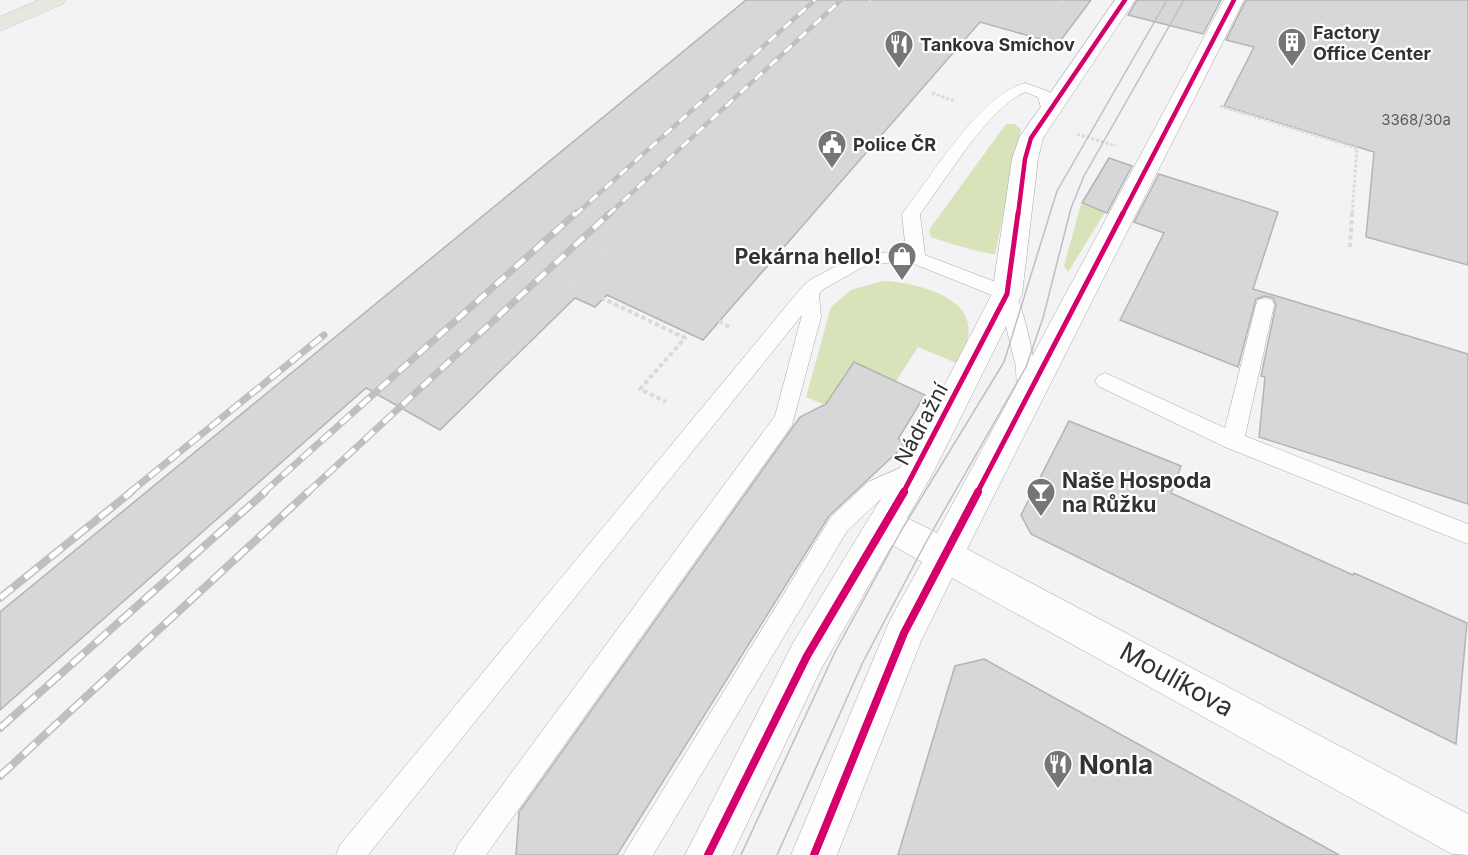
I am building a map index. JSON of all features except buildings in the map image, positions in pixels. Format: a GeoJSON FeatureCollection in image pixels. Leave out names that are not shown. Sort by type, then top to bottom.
{"type":"FeatureCollection","features":[{"type":"Feature","properties":{"kind":"highway"},"geometry":{"type":"LineString","coordinates":[[0,5],[12,0]]}},
{"type":"Feature","properties":{"kind":"highway"},"geometry":{"type":"LineString","coordinates":[[0,25],[56,0]]}},
{"type":"Feature","properties":{"kind":"street","name":"Nádražní"},"geometry":{"type":"LineString","coordinates":[[708,855],[807,656],[916,470],[1007,294],[1027,149],[1048,112],[1125,0]]}},
{"type":"Feature","properties":{"kind":"street"},"geometry":{"type":"LineString","coordinates":[[814,855],[904,633],[1234,0]]}},
{"type":"Feature","properties":{"kind":"street","name":"Moulíkova"},"geometry":{"type":"LineString","coordinates":[[884,523],[1468,838]]}},
{"type":"Feature","properties":{"kind":"lane"},"geometry":{"type":"LineString","coordinates":[[916,258],[910,214],[988,112],[1008,94],[1025,87],[1045,94],[1048,112]]}},
{"type":"Feature","properties":{"kind":"lane"},"geometry":{"type":"LineString","coordinates":[[350,855],[816,285],[867,257],[916,258],[1007,294],[1026,368],[1027,399]]}},
{"type":"Feature","properties":{"kind":"lane"},"geometry":{"type":"LineString","coordinates":[[468,855],[785,419],[812,317],[809,292]]}},
{"type":"Feature","properties":{"kind":"lane"},"geometry":{"type":"LineString","coordinates":[[1233,441],[1247,373],[1265,305]]}},
{"type":"Feature","properties":{"kind":"lane"},"geometry":{"type":"LineString","coordinates":[[1105,381],[1233,441],[1468,534]]}},
{"type":"Feature","properties":{"kind":"lane"},"geometry":{"type":"LineString","coordinates":[[637,855],[839,524],[876,489],[916,470]]}},
{"type":"Feature","properties":{"kind":"path"},"geometry":{"type":"LineString","coordinates":[[666,402],[640,389],[685,338],[571,283],[871,0]]}},
{"type":"Feature","properties":{"kind":"path"},"geometry":{"type":"LineString","coordinates":[[1029,45],[1062,0]]}},
{"type":"Feature","properties":{"kind":"path"},"geometry":{"type":"LineString","coordinates":[[1216,105],[1358,148],[1350,247]]}},
{"type":"Feature","properties":{"kind":"path"},"geometry":{"type":"LineString","coordinates":[[1069,131],[1125,148]]}},
{"type":"Feature","properties":{"kind":"path"},"geometry":{"type":"LineString","coordinates":[[591,158],[621,133]]}},
{"type":"Feature","properties":{"kind":"path"},"geometry":{"type":"LineString","coordinates":[[687,197],[714,170]]}},
{"type":"Feature","properties":{"kind":"path"},"geometry":{"type":"LineString","coordinates":[[534,207],[565,181]]}},
{"type":"Feature","properties":{"kind":"path"},"geometry":{"type":"LineString","coordinates":[[604,252],[622,261],[662,221]]}},
{"type":"Feature","properties":{"kind":"path"},"geometry":{"type":"LineString","coordinates":[[780,252],[791,256]]}},
{"type":"Feature","properties":{"kind":"path"},"geometry":{"type":"LineString","coordinates":[[719,321],[729,327]]}},
{"type":"Feature","properties":{"kind":"green space"},"geometry":{"type":"Polygon","coordinates":[[[1006,124],[1014,124],[1021,129],[995,254],[931,237],[929,231],[931,227],[1006,124]]]}},
{"type":"Feature","properties":{"kind":"green space"},"geometry":{"type":"Polygon","coordinates":[[[1081,204],[1105,212],[1068,272],[1064,266],[1081,204]]]}},
{"type":"Feature","properties":{"kind":"green space"},"geometry":{"type":"Polygon","coordinates":[[[883,281],[927,289],[955,303],[964,314],[969,326],[967,342],[956,363],[918,347],[896,381],[868,369],[827,406],[806,397],[831,307],[851,290],[883,281]]]}},
{"type":"Feature","properties":{"kind":"tram line"},"geometry":{"type":"LineString","coordinates":[[741,855],[835,652],[901,531],[1004,362],[1057,191],[1167,0]]}},
{"type":"Feature","properties":{"kind":"tram line"},"geometry":{"type":"LineString","coordinates":[[777,855],[863,662],[925,544],[1026,367],[1043,318],[1071,208],[1084,176],[1184,0]]}},
{"type":"Feature","properties":{"kind":"railway"},"geometry":{"type":"LineString","coordinates":[[575,215],[815,0]]}},
{"type":"Feature","properties":{"kind":"railway"},"geometry":{"type":"LineString","coordinates":[[608,215],[841,0]]}},
{"type":"Feature","properties":{"kind":"railway"},"geometry":{"type":"LineString","coordinates":[[263,493],[576,213]]}},
{"type":"Feature","properties":{"kind":"railway"},"geometry":{"type":"LineString","coordinates":[[307,493],[610,213]]}},
{"type":"Feature","properties":{"kind":"railway"},"geometry":{"type":"LineString","coordinates":[[129,493],[324,335]]}},
{"type":"Feature","properties":{"kind":"railway"},"geometry":{"type":"LineString","coordinates":[[0,598],[131,492]]}},
{"type":"Feature","properties":{"kind":"railway"},"geometry":{"type":"LineString","coordinates":[[0,728],[265,492]]}},
{"type":"Feature","properties":{"kind":"railway"},"geometry":{"type":"LineString","coordinates":[[0,776],[308,492]]}},
{"type":"Feature","properties":{"kind":"cycle path"},"geometry":{"type":"LineString","coordinates":[[708,855],[807,656],[921,463],[1007,294],[1025,159],[1031,138],[1125,0]]}},
{"type":"Feature","properties":{"kind":"cycle path"},"geometry":{"type":"LineString","coordinates":[[814,855],[904,633],[1234,0]]}},
{"type":"Feature","properties":{"kind":"place","name":"Factory Office Center"},"geometry":{"type":"Point","coordinates":[1292,68]}},
{"type":"Feature","properties":{"kind":"place","name":"Tankova Smíchov"},"geometry":{"type":"Point","coordinates":[899,70]}},
{"type":"Feature","properties":{"kind":"place","name":"Police ČR"},"geometry":{"type":"Point","coordinates":[832,170]}},
{"type":"Feature","properties":{"kind":"place","name":"Pekárna hello!"},"geometry":{"type":"Point","coordinates":[902,282]}},
{"type":"Feature","properties":{"kind":"place","name":"Naše Hospoda na Růžku"},"geometry":{"type":"Point","coordinates":[1041,518]}},
{"type":"Feature","properties":{"kind":"place","name":"Nonla"},"geometry":{"type":"Point","coordinates":[1058,790]}}]}
